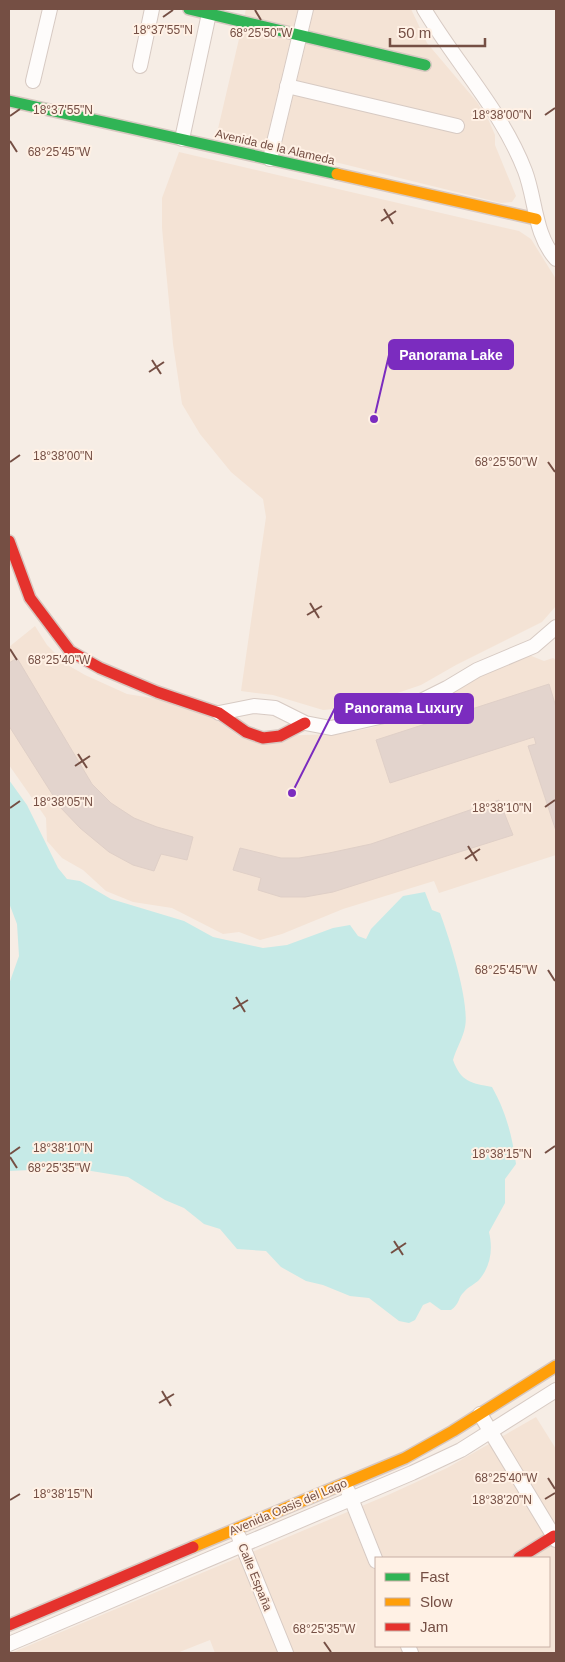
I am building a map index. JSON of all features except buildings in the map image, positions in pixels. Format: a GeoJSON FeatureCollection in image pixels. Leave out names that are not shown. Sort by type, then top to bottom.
{"type":"FeatureCollection","features":[{"type":"Feature","properties":{"kind":"street"},"geometry":{"type":"LineString","coordinates":[[33,81],[50,9]]}},
{"type":"Feature","properties":{"kind":"street"},"geometry":{"type":"LineString","coordinates":[[140,66],[152,9]]}},
{"type":"Feature","properties":{"kind":"street"},"geometry":{"type":"LineString","coordinates":[[189,9],[210,11],[299,36],[426,65]]}},
{"type":"Feature","properties":{"kind":"street"},"geometry":{"type":"LineString","coordinates":[[270,159],[306,9]]}},
{"type":"Feature","properties":{"kind":"street"},"geometry":{"type":"LineString","coordinates":[[424,9],[500,121],[525,171],[536,219],[548,250],[556,259]]}},
{"type":"Feature","properties":{"kind":"street"},"geometry":{"type":"LineString","coordinates":[[182,139],[210,11]]}},
{"type":"Feature","properties":{"kind":"street"},"geometry":{"type":"LineString","coordinates":[[287,86],[457,126]]}},
{"type":"Feature","properties":{"kind":"street","name":"Avenida de la Alameda"},"geometry":{"type":"LineString","coordinates":[[9,101],[536,219]]}},
{"type":"Feature","properties":{"kind":"street"},"geometry":{"type":"LineString","coordinates":[[9,541],[30,598],[70,650],[100,668],[157,692],[218,712],[246,732],[263,738],[280,736],[305,723]]}},
{"type":"Feature","properties":{"kind":"street"},"geometry":{"type":"LineString","coordinates":[[218,712],[254,706],[274,708],[305,723],[331,728],[397,713],[447,688],[477,670],[534,646],[556,627]]}},
{"type":"Feature","properties":{"kind":"street","name":"Avenida Oasis del Lago"},"geometry":{"type":"LineString","coordinates":[[9,1625],[406,1458],[556,1366]]}},
{"type":"Feature","properties":{"kind":"street","name":"Avenida Oasis del Lago"},"geometry":{"type":"LineString","coordinates":[[9,1644],[352,1499],[461,1450],[556,1390]]}},
{"type":"Feature","properties":{"kind":"street"},"geometry":{"type":"LineString","coordinates":[[480,1414],[555,1538],[521,1557]]}},
{"type":"Feature","properties":{"kind":"street"},"geometry":{"type":"LineString","coordinates":[[345,1483],[375,1558]]}},
{"type":"Feature","properties":{"kind":"street","name":"Calle España"},"geometry":{"type":"LineString","coordinates":[[236,1529],[286,1653]]}},
{"type":"Feature","properties":{"kind":"street"},"geometry":{"type":"LineString","coordinates":[[174,1555],[181,1571]]}},
{"type":"Feature","properties":{"kind":"street"},"geometry":{"type":"LineString","coordinates":[[40,1612],[48,1628]]}},
{"type":"Feature","properties":{"kind":"shaded area"},"geometry":{"type":"Polygon","coordinates":[[[246,9],[411,9],[427,43],[477,102],[489,121],[495,135],[495,145],[516,196],[512,202],[501,203],[217,133],[246,9]]]}},
{"type":"Feature","properties":{"kind":"shaded area"},"geometry":{"type":"Polygon","coordinates":[[[179,152],[519,231],[531,239],[556,279],[556,606],[542,622],[456,665],[421,685],[356,707],[323,710],[273,695],[241,691],[266,517],[263,499],[231,472],[200,434],[182,404],[173,344],[162,228],[162,198],[179,152]]]}},
{"type":"Feature","properties":{"kind":"shaded area"},"geometry":{"type":"Polygon","coordinates":[[[35,626],[47,645],[66,664],[85,675],[127,694],[158,699],[208,714],[240,737],[338,734],[371,728],[412,714],[441,700],[462,684],[529,655],[544,661],[553,658],[556,660],[556,855],[439,893],[434,881],[343,909],[282,934],[260,940],[239,932],[223,934],[172,908],[133,902],[106,891],[83,870],[62,858],[47,841],[46,818],[9,765],[9,647],[35,626]]]}},
{"type":"Feature","properties":{"kind":"shaded area"},"geometry":{"type":"Polygon","coordinates":[[[536,1417],[556,1449],[556,1653],[215,1653],[210,1640],[177,1653],[11,1653],[388,1495],[447,1468],[536,1417]]]}},
{"type":"Feature","properties":{"kind":"water"},"geometry":{"type":"Polygon","coordinates":[[[9,780],[27,805],[58,868],[67,879],[80,881],[111,899],[184,921],[213,937],[263,948],[287,945],[333,928],[350,925],[358,936],[366,939],[371,929],[403,896],[425,892],[432,910],[440,913],[462,987],[466,1016],[465,1027],[453,1060],[463,1077],[478,1084],[492,1087],[508,1124],[516,1164],[505,1179],[505,1203],[489,1232],[491,1251],[486,1269],[479,1280],[462,1294],[454,1308],[451,1310],[441,1310],[430,1302],[423,1305],[415,1320],[409,1323],[399,1321],[369,1298],[350,1296],[323,1285],[306,1281],[281,1267],[266,1251],[237,1249],[220,1229],[204,1224],[184,1208],[165,1200],[128,1177],[73,1168],[9,1171],[9,984],[19,956],[17,924],[9,903],[9,780]]]}},
{"type":"Feature","properties":{"kind":"traffic: fast"},"geometry":{"type":"LineString","coordinates":[[189,9],[425,65]]}},
{"type":"Feature","properties":{"kind":"traffic: fast"},"geometry":{"type":"LineString","coordinates":[[9,101],[337,174]]}},
{"type":"Feature","properties":{"kind":"traffic: slow"},"geometry":{"type":"LineString","coordinates":[[337,174],[536,219]]}},
{"type":"Feature","properties":{"kind":"traffic: slow"},"geometry":{"type":"LineString","coordinates":[[193,1547],[405,1458],[453,1431],[556,1366]]}},
{"type":"Feature","properties":{"kind":"traffic: jam"},"geometry":{"type":"LineString","coordinates":[[9,541],[30,598],[70,651],[100,668],[157,692],[219,713],[246,732],[263,738],[280,736],[305,723]]}},
{"type":"Feature","properties":{"kind":"traffic: jam"},"geometry":{"type":"LineString","coordinates":[[521,1557],[554,1536]]}},
{"type":"Feature","properties":{"kind":"traffic: jam"},"geometry":{"type":"LineString","coordinates":[[9,1625],[193,1547]]}},
{"type":"Feature","properties":{"kind":"place","name":"Panorama Lake"},"geometry":{"type":"Point","coordinates":[374,419]}},
{"type":"Feature","properties":{"kind":"place","name":"Panorama Luxury"},"geometry":{"type":"Point","coordinates":[292,793]}}]}
